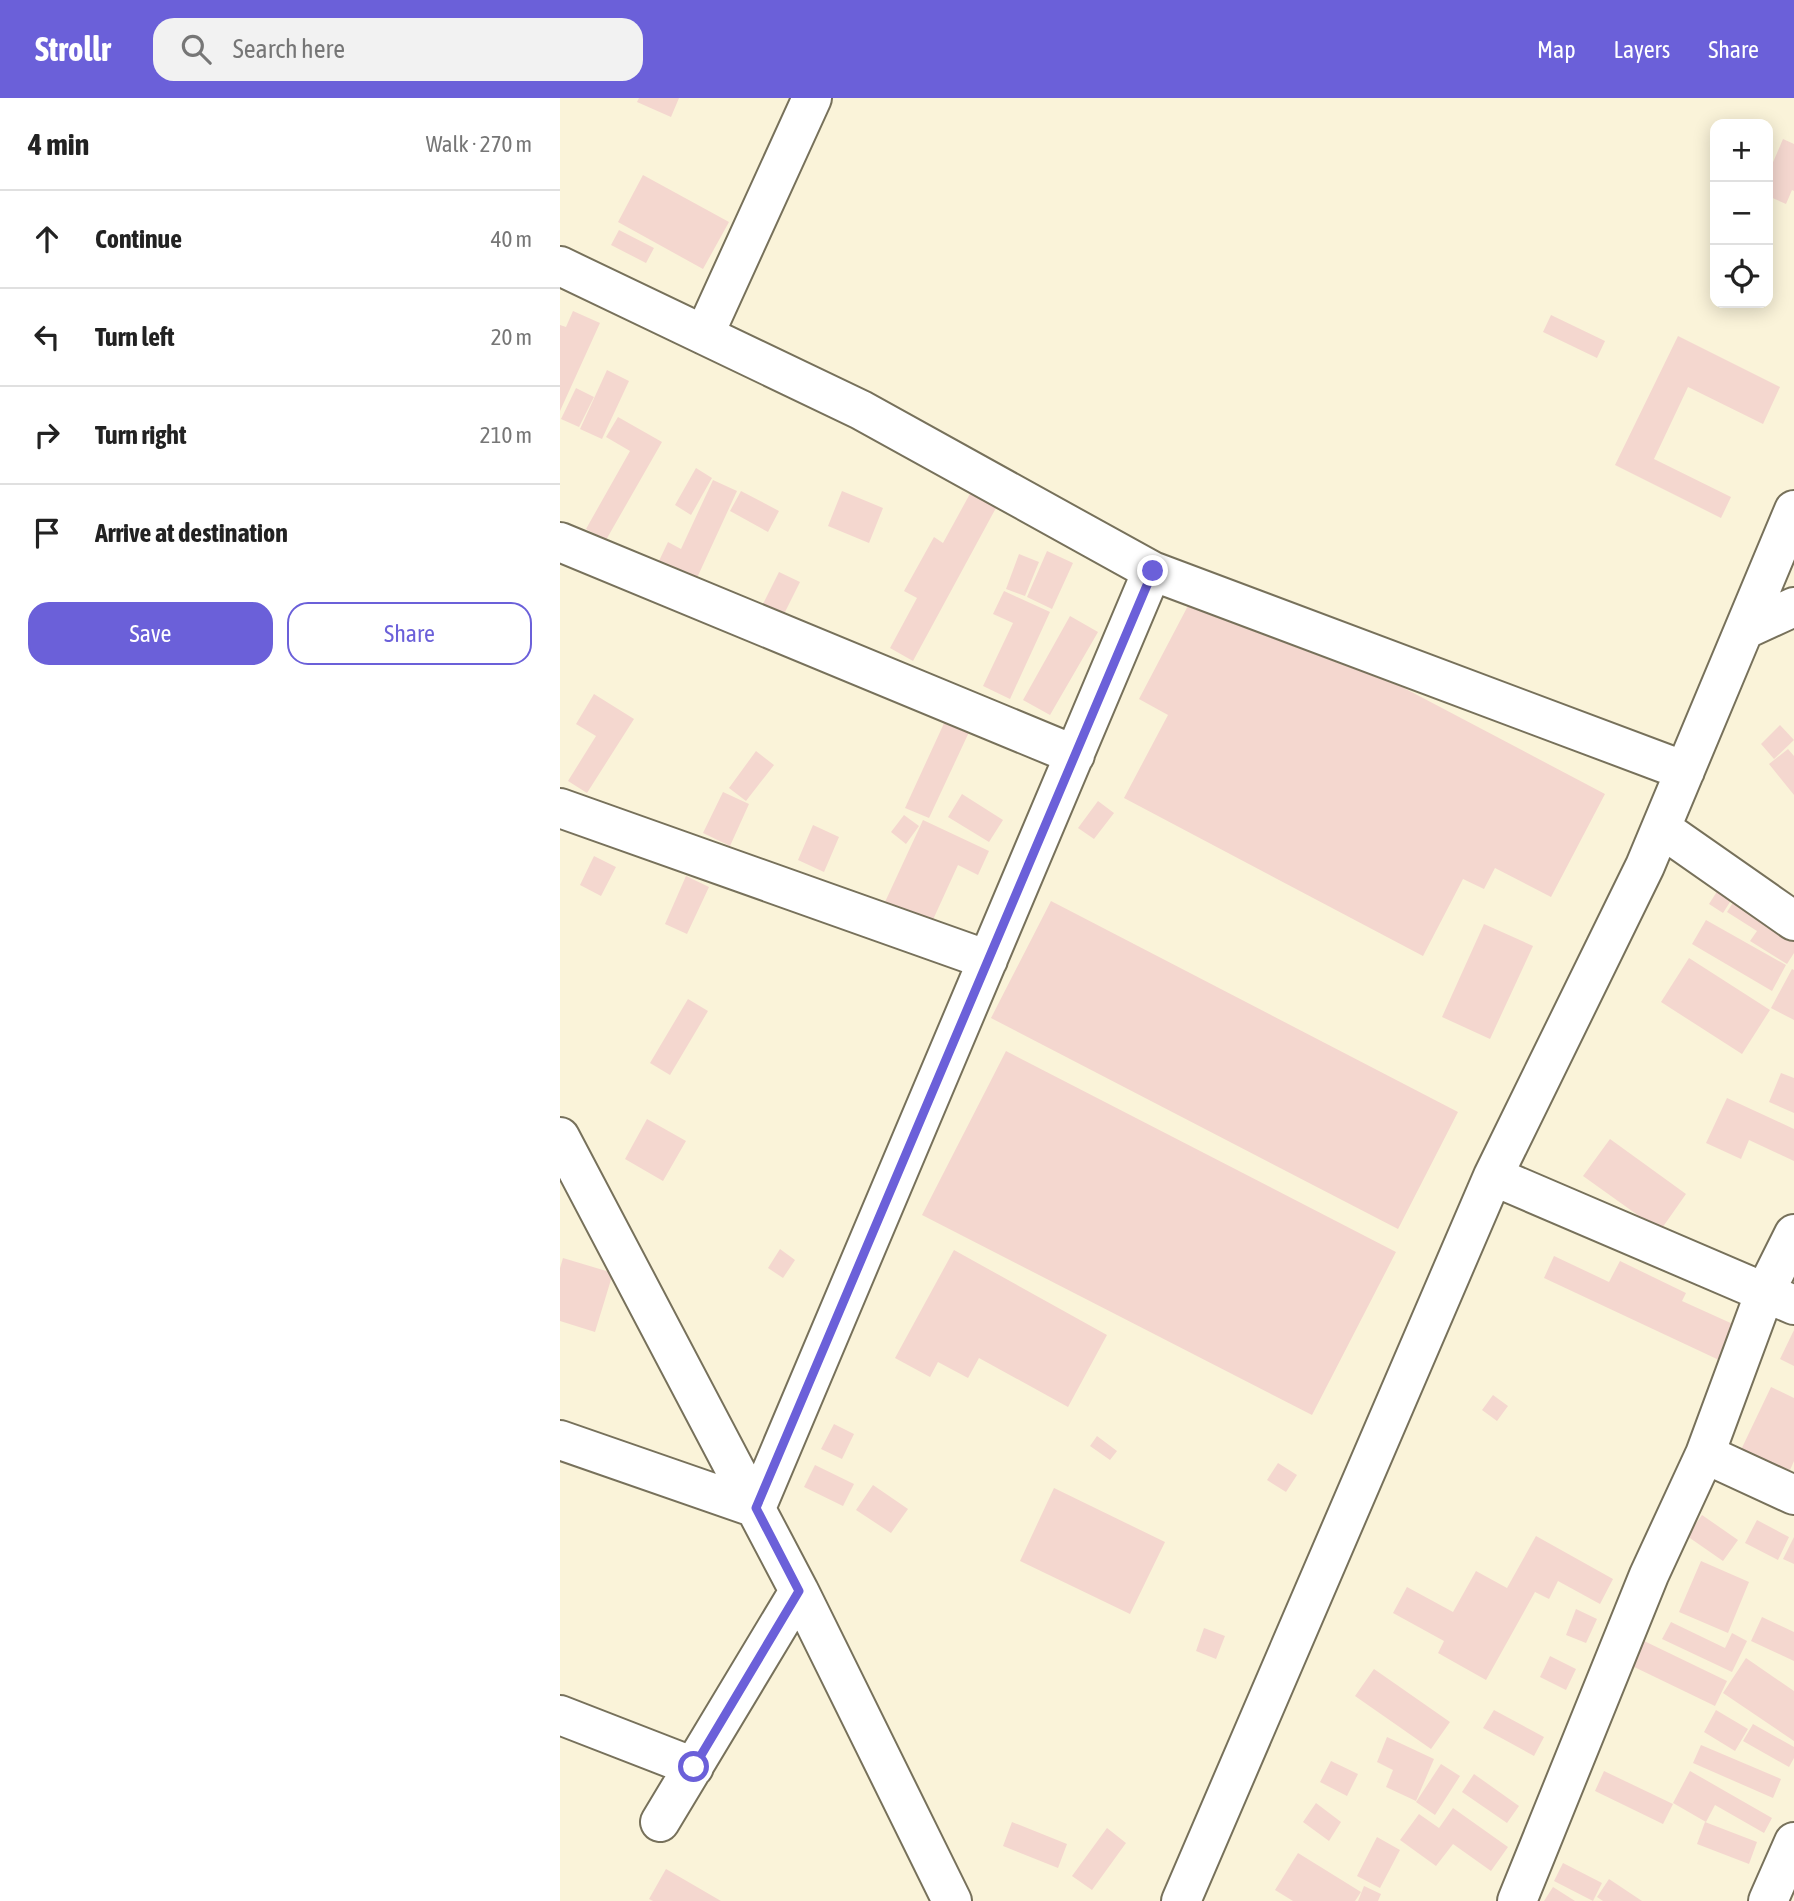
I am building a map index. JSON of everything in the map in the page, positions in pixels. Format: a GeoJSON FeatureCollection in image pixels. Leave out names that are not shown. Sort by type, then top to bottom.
{"type":"FeatureCollection","features":[{"type":"Feature","properties":{"kind":"street"},"geometry":{"type":"LineString","coordinates":[[704,335],[812,98]]}},
{"type":"Feature","properties":{"kind":"street"},"geometry":{"type":"LineString","coordinates":[[560,266],[861,410],[1153,571],[1685,771]]}},
{"type":"Feature","properties":{"kind":"street"},"geometry":{"type":"LineString","coordinates":[[1181,1901],[1493,1176],[1644,866],[1794,510]]}},
{"type":"Feature","properties":{"kind":"street"},"geometry":{"type":"LineString","coordinates":[[560,542],[1075,755]]}},
{"type":"Feature","properties":{"kind":"street"},"geometry":{"type":"LineString","coordinates":[[756,1508],[1153,571]]}},
{"type":"Feature","properties":{"kind":"street"},"geometry":{"type":"LineString","coordinates":[[1744,630],[1794,607]]}},
{"type":"Feature","properties":{"kind":"street"},"geometry":{"type":"LineString","coordinates":[[560,808],[988,960]]}},
{"type":"Feature","properties":{"kind":"street"},"geometry":{"type":"LineString","coordinates":[[1661,828],[1794,921]]}},
{"type":"Feature","properties":{"kind":"street"},"geometry":{"type":"LineString","coordinates":[[560,1137],[799,1591],[952,1901]]}},
{"type":"Feature","properties":{"kind":"street"},"geometry":{"type":"LineString","coordinates":[[1493,1176],[1779,1299]]}},
{"type":"Feature","properties":{"kind":"street"},"geometry":{"type":"LineString","coordinates":[[1517,1901],[1649,1575],[1779,1299],[1794,1234]]}},
{"type":"Feature","properties":{"kind":"street"},"geometry":{"type":"LineString","coordinates":[[560,1440],[756,1508]]}},
{"type":"Feature","properties":{"kind":"street"},"geometry":{"type":"LineString","coordinates":[[1705,1454],[1794,1495]]}},
{"type":"Feature","properties":{"kind":"street"},"geometry":{"type":"LineString","coordinates":[[660,1822],[799,1591]]}},
{"type":"Feature","properties":{"kind":"street"},"geometry":{"type":"LineString","coordinates":[[560,1715],[694,1767]]}},
{"type":"Feature","properties":{"kind":"street"},"geometry":{"type":"LineString","coordinates":[[1768,1901],[1794,1842]]}},
{"type":"Feature","properties":{"kind":"building"},"geometry":{"type":"Polygon","coordinates":[[[639,98],[679,98],[671,117],[637,102],[639,98]]]}},
{"type":"Feature","properties":{"kind":"building"},"geometry":{"type":"Polygon","coordinates":[[[1783,139],[1794,144],[1794,191],[1792,190],[1786,204],[1773,198],[1773,162],[1783,139]]]}},
{"type":"Feature","properties":{"kind":"building"},"geometry":{"type":"Polygon","coordinates":[[[643,175],[729,222],[703,269],[618,222],[643,175]]]}},
{"type":"Feature","properties":{"kind":"building"},"geometry":{"type":"Polygon","coordinates":[[[619,230],[654,248],[646,263],[611,245],[619,230]]]}},
{"type":"Feature","properties":{"kind":"building"},"geometry":{"type":"Polygon","coordinates":[[[573,311],[600,323],[560,411],[560,325],[566,327],[573,311]]]}},
{"type":"Feature","properties":{"kind":"building"},"geometry":{"type":"Polygon","coordinates":[[[1551,315],[1605,341],[1597,358],[1543,332],[1551,315]]]}},
{"type":"Feature","properties":{"kind":"building"},"geometry":{"type":"Polygon","coordinates":[[[1678,336],[1780,387],[1763,424],[1688,387],[1654,459],[1731,497],[1721,518],[1615,465],[1678,336]]]}},
{"type":"Feature","properties":{"kind":"building"},"geometry":{"type":"Polygon","coordinates":[[[607,370],[629,381],[602,439],[580,429],[607,370]]]}},
{"type":"Feature","properties":{"kind":"building"},"geometry":{"type":"Polygon","coordinates":[[[576,388],[594,397],[579,427],[561,419],[576,388]]]}},
{"type":"Feature","properties":{"kind":"building"},"geometry":{"type":"Polygon","coordinates":[[[618,417],[662,442],[606,540],[586,529],[630,451],[606,437],[618,417]]]}},
{"type":"Feature","properties":{"kind":"building"},"geometry":{"type":"Polygon","coordinates":[[[696,468],[712,478],[691,515],[675,505],[696,468]]]}},
{"type":"Feature","properties":{"kind":"building"},"geometry":{"type":"Polygon","coordinates":[[[713,480],[737,491],[696,580],[658,563],[668,542],[681,549],[713,480]]]}},
{"type":"Feature","properties":{"kind":"building"},"geometry":{"type":"Polygon","coordinates":[[[977,481],[1003,495],[913,661],[890,648],[917,598],[904,591],[934,537],[943,543],[977,481]]]}},
{"type":"Feature","properties":{"kind":"building"},"geometry":{"type":"Polygon","coordinates":[[[741,491],[779,511],[768,532],[730,511],[741,491]]]}},
{"type":"Feature","properties":{"kind":"building"},"geometry":{"type":"Polygon","coordinates":[[[842,491],[883,508],[869,543],[828,526],[842,491]]]}},
{"type":"Feature","properties":{"kind":"building"},"geometry":{"type":"Polygon","coordinates":[[[1047,551],[1073,563],[1052,609],[1027,597],[1047,551]]]}},
{"type":"Feature","properties":{"kind":"building"},"geometry":{"type":"Polygon","coordinates":[[[1019,554],[1039,562],[1025,596],[1006,589],[1019,554]]]}},
{"type":"Feature","properties":{"kind":"building"},"geometry":{"type":"Polygon","coordinates":[[[779,572],[800,582],[784,614],[763,604],[779,572]]]}},
{"type":"Feature","properties":{"kind":"building"},"geometry":{"type":"Polygon","coordinates":[[[1201,581],[1605,794],[1551,897],[1495,868],[1484,889],[1463,879],[1423,956],[1124,798],[1168,715],[1139,699],[1201,581]]]}},
{"type":"Feature","properties":{"kind":"building"},"geometry":{"type":"Polygon","coordinates":[[[1004,591],[1050,612],[1010,699],[983,686],[1013,623],[993,614],[1004,591]]]}},
{"type":"Feature","properties":{"kind":"building"},"geometry":{"type":"Polygon","coordinates":[[[1070,616],[1098,632],[1050,715],[1023,700],[1070,616]]]}},
{"type":"Feature","properties":{"kind":"building"},"geometry":{"type":"Polygon","coordinates":[[[594,694],[634,719],[587,793],[568,781],[596,736],[576,724],[594,694]]]}},
{"type":"Feature","properties":{"kind":"building"},"geometry":{"type":"Polygon","coordinates":[[[946,719],[970,730],[929,818],[905,808],[946,719]]]}},
{"type":"Feature","properties":{"kind":"building"},"geometry":{"type":"Polygon","coordinates":[[[1780,725],[1794,740],[1774,759],[1761,744],[1780,725]]]}},
{"type":"Feature","properties":{"kind":"building"},"geometry":{"type":"Polygon","coordinates":[[[1788,749],[1794,756],[1794,795],[1769,764],[1788,749]]]}},
{"type":"Feature","properties":{"kind":"building"},"geometry":{"type":"Polygon","coordinates":[[[756,751],[774,765],[746,801],[729,788],[756,751]]]}},
{"type":"Feature","properties":{"kind":"building"},"geometry":{"type":"Polygon","coordinates":[[[723,792],[749,804],[730,846],[703,833],[723,792]]]}},
{"type":"Feature","properties":{"kind":"building"},"geometry":{"type":"Polygon","coordinates":[[[962,794],[1003,820],[989,842],[948,817],[962,794]]]}},
{"type":"Feature","properties":{"kind":"building"},"geometry":{"type":"Polygon","coordinates":[[[1098,801],[1114,813],[1094,839],[1078,828],[1098,801]]]}},
{"type":"Feature","properties":{"kind":"building"},"geometry":{"type":"Polygon","coordinates":[[[904,815],[919,826],[906,844],[891,832],[904,815]]]}},
{"type":"Feature","properties":{"kind":"building"},"geometry":{"type":"Polygon","coordinates":[[[923,820],[989,851],[978,875],[958,865],[931,924],[885,902],[923,820]]]}},
{"type":"Feature","properties":{"kind":"building"},"geometry":{"type":"Polygon","coordinates":[[[813,825],[839,837],[824,872],[798,860],[813,825]]]}},
{"type":"Feature","properties":{"kind":"building"},"geometry":{"type":"Polygon","coordinates":[[[594,856],[616,867],[601,896],[580,885],[594,856]]]}},
{"type":"Feature","properties":{"kind":"building"},"geometry":{"type":"Polygon","coordinates":[[[686,876],[709,887],[687,934],[665,924],[686,876]]]}},
{"type":"Feature","properties":{"kind":"building"},"geometry":{"type":"Polygon","coordinates":[[[1725,879],[1739,888],[1723,913],[1709,904],[1725,879]]]}},
{"type":"Feature","properties":{"kind":"building"},"geometry":{"type":"Polygon","coordinates":[[[1744,885],[1794,917],[1794,953],[1787,964],[1750,941],[1757,931],[1727,912],[1744,885]]]}},
{"type":"Feature","properties":{"kind":"building"},"geometry":{"type":"Polygon","coordinates":[[[1051,901],[1458,1112],[1398,1229],[991,1018],[1051,901]]]}},
{"type":"Feature","properties":{"kind":"building"},"geometry":{"type":"Polygon","coordinates":[[[1706,920],[1786,965],[1772,991],[1692,944],[1706,920]]]}},
{"type":"Feature","properties":{"kind":"building"},"geometry":{"type":"Polygon","coordinates":[[[1484,924],[1533,946],[1490,1039],[1442,1017],[1484,924]]]}},
{"type":"Feature","properties":{"kind":"building"},"geometry":{"type":"Polygon","coordinates":[[[1689,958],[1770,1010],[1742,1054],[1661,1002],[1689,958]]]}},
{"type":"Feature","properties":{"kind":"building"},"geometry":{"type":"Polygon","coordinates":[[[1792,969],[1794,970],[1794,1020],[1771,1008],[1792,969]]]}},
{"type":"Feature","properties":{"kind":"building"},"geometry":{"type":"Polygon","coordinates":[[[688,999],[708,1011],[670,1075],[650,1063],[688,999]]]}},
{"type":"Feature","properties":{"kind":"building"},"geometry":{"type":"Polygon","coordinates":[[[1006,1051],[1396,1252],[1312,1415],[922,1215],[1006,1051]]]}},
{"type":"Feature","properties":{"kind":"building"},"geometry":{"type":"Polygon","coordinates":[[[1781,1073],[1794,1078],[1794,1113],[1769,1102],[1781,1073]]]}},
{"type":"Feature","properties":{"kind":"building"},"geometry":{"type":"Polygon","coordinates":[[[1727,1098],[1794,1129],[1794,1161],[1749,1140],[1741,1159],[1706,1143],[1727,1098]]]}},
{"type":"Feature","properties":{"kind":"building"},"geometry":{"type":"Polygon","coordinates":[[[647,1119],[686,1141],[663,1181],[625,1159],[647,1119]]]}},
{"type":"Feature","properties":{"kind":"building"},"geometry":{"type":"Polygon","coordinates":[[[1610,1139],[1686,1194],[1660,1231],[1583,1176],[1610,1139]]]}},
{"type":"Feature","properties":{"kind":"building"},"geometry":{"type":"Polygon","coordinates":[[[780,1249],[795,1260],[783,1278],[768,1268],[780,1249]]]}},
{"type":"Feature","properties":{"kind":"building"},"geometry":{"type":"Polygon","coordinates":[[[954,1250],[1107,1335],[1068,1407],[979,1358],[968,1378],[938,1362],[930,1377],[895,1358],[954,1250]]]}},
{"type":"Feature","properties":{"kind":"building"},"geometry":{"type":"Polygon","coordinates":[[[1554,1256],[1609,1282],[1620,1261],[1686,1293],[1682,1301],[1735,1325],[1719,1360],[1544,1278],[1554,1256]]]}},
{"type":"Feature","properties":{"kind":"building"},"geometry":{"type":"Polygon","coordinates":[[[563,1258],[613,1273],[595,1332],[560,1321],[560,1268],[563,1258]]]}},
{"type":"Feature","properties":{"kind":"building"},"geometry":{"type":"Polygon","coordinates":[[[1794,1330],[1794,1366],[1780,1359],[1794,1330]]]}},
{"type":"Feature","properties":{"kind":"building"},"geometry":{"type":"Polygon","coordinates":[[[1771,1387],[1794,1398],[1794,1461],[1787,1477],[1739,1454],[1771,1387]]]}},
{"type":"Feature","properties":{"kind":"building"},"geometry":{"type":"Polygon","coordinates":[[[1493,1395],[1508,1406],[1497,1421],[1482,1410],[1493,1395]]]}},
{"type":"Feature","properties":{"kind":"building"},"geometry":{"type":"Polygon","coordinates":[[[834,1424],[854,1434],[842,1459],[821,1449],[834,1424]]]}},
{"type":"Feature","properties":{"kind":"building"},"geometry":{"type":"Polygon","coordinates":[[[1097,1436],[1117,1451],[1110,1460],[1090,1446],[1097,1436]]]}},
{"type":"Feature","properties":{"kind":"building"},"geometry":{"type":"Polygon","coordinates":[[[1278,1463],[1297,1475],[1286,1492],[1267,1480],[1278,1463]]]}},
{"type":"Feature","properties":{"kind":"building"},"geometry":{"type":"Polygon","coordinates":[[[815,1465],[854,1484],[843,1506],[804,1487],[815,1465]]]}},
{"type":"Feature","properties":{"kind":"building"},"geometry":{"type":"Polygon","coordinates":[[[873,1485],[908,1509],[891,1533],[856,1510],[873,1485]]]}},
{"type":"Feature","properties":{"kind":"building"},"geometry":{"type":"Polygon","coordinates":[[[1054,1488],[1165,1542],[1130,1614],[1020,1561],[1054,1488]]]}},
{"type":"Feature","properties":{"kind":"building"},"geometry":{"type":"Polygon","coordinates":[[[1702,1515],[1738,1540],[1723,1561],[1687,1536],[1702,1515]]]}},
{"type":"Feature","properties":{"kind":"building"},"geometry":{"type":"Polygon","coordinates":[[[1757,1520],[1789,1537],[1778,1560],[1745,1543],[1757,1520]]]}},
{"type":"Feature","properties":{"kind":"building"},"geometry":{"type":"Polygon","coordinates":[[[1536,1536],[1613,1579],[1600,1604],[1558,1581],[1549,1599],[1535,1592],[1486,1680],[1438,1653],[1444,1641],[1393,1613],[1407,1587],[1453,1612],[1476,1571],[1507,1588],[1536,1536]]]}},
{"type":"Feature","properties":{"kind":"building"},"geometry":{"type":"Polygon","coordinates":[[[1794,1537],[1794,1564],[1783,1559],[1794,1537]]]}},
{"type":"Feature","properties":{"kind":"building"},"geometry":{"type":"Polygon","coordinates":[[[1701,1561],[1749,1582],[1728,1633],[1679,1612],[1701,1561]]]}},
{"type":"Feature","properties":{"kind":"building"},"geometry":{"type":"Polygon","coordinates":[[[1576,1609],[1597,1619],[1586,1643],[1566,1635],[1576,1609]]]}},
{"type":"Feature","properties":{"kind":"building"},"geometry":{"type":"Polygon","coordinates":[[[1762,1617],[1794,1632],[1794,1661],[1751,1641],[1762,1617]]]}},
{"type":"Feature","properties":{"kind":"building"},"geometry":{"type":"Polygon","coordinates":[[[1671,1622],[1725,1648],[1732,1633],[1747,1641],[1732,1672],[1662,1639],[1671,1622]]]}},
{"type":"Feature","properties":{"kind":"building"},"geometry":{"type":"Polygon","coordinates":[[[1204,1628],[1225,1636],[1216,1659],[1196,1651],[1204,1628]]]}},
{"type":"Feature","properties":{"kind":"building"},"geometry":{"type":"Polygon","coordinates":[[[1640,1639],[1727,1681],[1715,1706],[1628,1664],[1640,1639]]]}},
{"type":"Feature","properties":{"kind":"building"},"geometry":{"type":"Polygon","coordinates":[[[1550,1656],[1576,1669],[1566,1690],[1540,1677],[1550,1656]]]}},
{"type":"Feature","properties":{"kind":"building"},"geometry":{"type":"Polygon","coordinates":[[[1746,1658],[1794,1691],[1794,1741],[1723,1693],[1746,1658]]]}},
{"type":"Feature","properties":{"kind":"building"},"geometry":{"type":"Polygon","coordinates":[[[1374,1669],[1450,1722],[1431,1749],[1355,1696],[1374,1669]]]}},
{"type":"Feature","properties":{"kind":"building"},"geometry":{"type":"Polygon","coordinates":[[[1494,1710],[1544,1737],[1534,1756],[1483,1728],[1494,1710]]]}},
{"type":"Feature","properties":{"kind":"building"},"geometry":{"type":"Polygon","coordinates":[[[1716,1710],[1748,1729],[1735,1751],[1704,1732],[1716,1710]]]}},
{"type":"Feature","properties":{"kind":"building"},"geometry":{"type":"Polygon","coordinates":[[[1753,1724],[1794,1747],[1794,1758],[1789,1767],[1743,1741],[1753,1724]]]}},
{"type":"Feature","properties":{"kind":"building"},"geometry":{"type":"Polygon","coordinates":[[[1387,1737],[1434,1759],[1416,1801],[1386,1787],[1393,1770],[1377,1762],[1387,1737]]]}},
{"type":"Feature","properties":{"kind":"building"},"geometry":{"type":"Polygon","coordinates":[[[1701,1745],[1781,1779],[1773,1798],[1693,1763],[1701,1745]]]}},
{"type":"Feature","properties":{"kind":"building"},"geometry":{"type":"Polygon","coordinates":[[[1331,1761],[1358,1774],[1347,1796],[1320,1782],[1331,1761]]]}},
{"type":"Feature","properties":{"kind":"building"},"geometry":{"type":"Polygon","coordinates":[[[1441,1764],[1460,1776],[1435,1815],[1416,1802],[1441,1764]]]}},
{"type":"Feature","properties":{"kind":"building"},"geometry":{"type":"Polygon","coordinates":[[[1604,1771],[1673,1804],[1663,1824],[1595,1791],[1604,1771]]]}},
{"type":"Feature","properties":{"kind":"building"},"geometry":{"type":"Polygon","coordinates":[[[1690,1771],[1772,1818],[1764,1833],[1715,1805],[1706,1822],[1673,1803],[1690,1771]]]}},
{"type":"Feature","properties":{"kind":"building"},"geometry":{"type":"Polygon","coordinates":[[[1474,1774],[1519,1806],[1507,1823],[1462,1792],[1474,1774]]]}},
{"type":"Feature","properties":{"kind":"building"},"geometry":{"type":"Polygon","coordinates":[[[1316,1803],[1341,1822],[1329,1841],[1303,1822],[1316,1803]]]}},
{"type":"Feature","properties":{"kind":"building"},"geometry":{"type":"Polygon","coordinates":[[[1453,1808],[1508,1847],[1491,1871],[1453,1844],[1436,1866],[1400,1840],[1419,1814],[1439,1828],[1453,1808]]]}},
{"type":"Feature","properties":{"kind":"building"},"geometry":{"type":"Polygon","coordinates":[[[1012,1822],[1067,1844],[1058,1868],[1003,1846],[1012,1822]]]}},
{"type":"Feature","properties":{"kind":"building"},"geometry":{"type":"Polygon","coordinates":[[[1705,1822],[1757,1842],[1749,1864],[1697,1844],[1705,1822]]]}},
{"type":"Feature","properties":{"kind":"building"},"geometry":{"type":"Polygon","coordinates":[[[1107,1828],[1126,1843],[1092,1890],[1072,1876],[1107,1828]]]}},
{"type":"Feature","properties":{"kind":"building"},"geometry":{"type":"Polygon","coordinates":[[[1377,1837],[1400,1850],[1380,1888],[1357,1876],[1377,1837]]]}},
{"type":"Feature","properties":{"kind":"building"},"geometry":{"type":"Polygon","coordinates":[[[1298,1853],[1361,1892],[1355,1901],[1293,1901],[1275,1890],[1298,1853]]]}},
{"type":"Feature","properties":{"kind":"building"},"geometry":{"type":"Polygon","coordinates":[[[1563,1863],[1602,1883],[1593,1901],[1554,1881],[1563,1863]]]}},
{"type":"Feature","properties":{"kind":"building"},"geometry":{"type":"Polygon","coordinates":[[[666,1869],[721,1901],[649,1899],[666,1869]]]}},
{"type":"Feature","properties":{"kind":"building"},"geometry":{"type":"Polygon","coordinates":[[[1609,1879],[1642,1901],[1603,1901],[1597,1897],[1609,1879]]]}},
{"type":"Feature","properties":{"kind":"building"},"geometry":{"type":"Polygon","coordinates":[[[1364,1886],[1381,1894],[1378,1901],[1358,1901],[1364,1886]]]}},
{"type":"Feature","properties":{"kind":"building"},"geometry":{"type":"Polygon","coordinates":[[[1553,1887],[1575,1901],[1544,1901],[1553,1887]]]}},
{"type":"Feature","properties":{"kind":"route"},"geometry":{"type":"LineString","coordinates":[[694,1767],[799,1591],[756,1508],[1153,571]]}}]}
